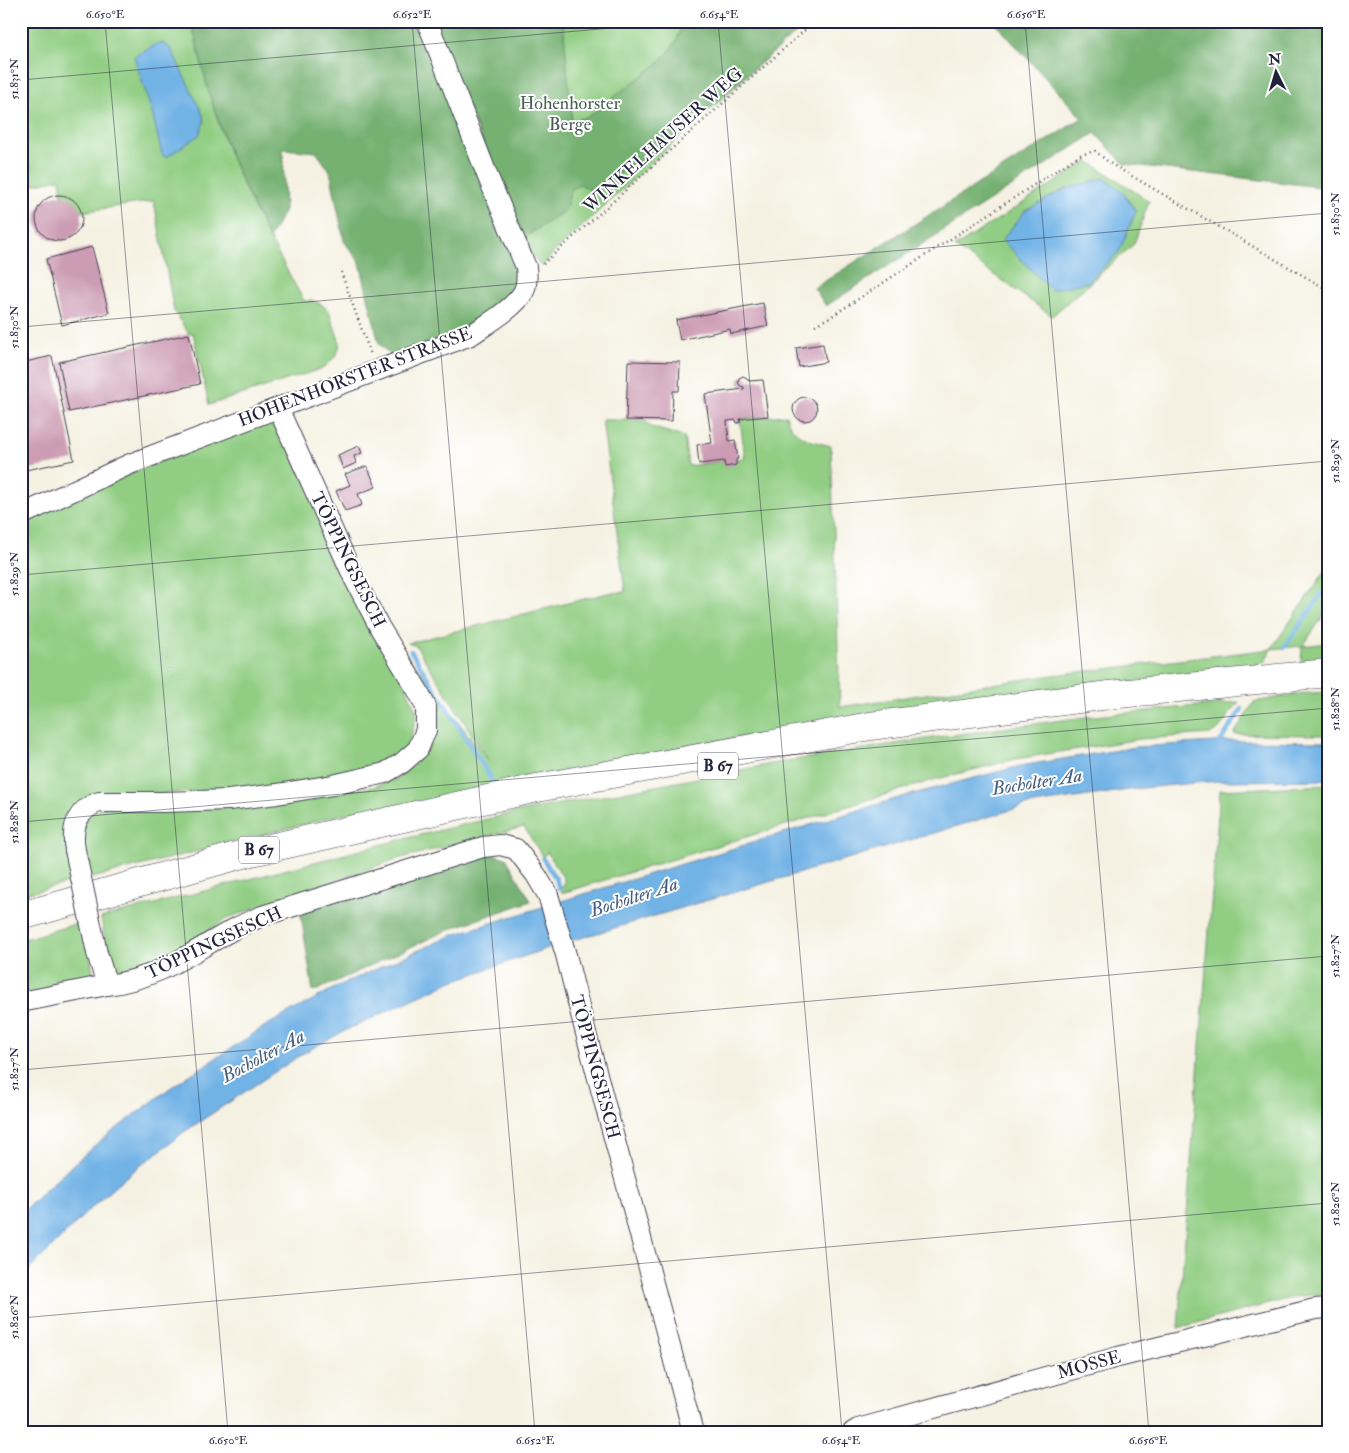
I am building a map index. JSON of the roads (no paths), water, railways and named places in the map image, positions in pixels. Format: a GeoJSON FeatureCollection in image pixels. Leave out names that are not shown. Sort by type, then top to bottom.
{"type":"FeatureCollection","features":[{"type":"Feature","properties":{"kind":"highway","name":"B 67"},"geometry":{"type":"LineString","coordinates":[[21,916],[247,853],[421,813],[537,788],[870,726],[1109,695],[1328,673]]}},
{"type":"Feature","properties":{"kind":"highway","name":"B 67"},"geometry":{"type":"LineString","coordinates":[[21,927],[118,900],[541,799],[872,738],[1117,706],[1328,684]]}},
{"type":"Feature","properties":{"kind":"highway","name":"B 67"},"geometry":{"type":"LineString","coordinates":[[21,934],[85,914],[118,900]]}},
{"type":"Feature","properties":{"kind":"highway","name":"B 67"},"geometry":{"type":"LineString","coordinates":[[21,909],[68,903]]}},
{"type":"Feature","properties":{"kind":"street","name":"HOHENHORSTER STRASSE"},"geometry":{"type":"LineString","coordinates":[[21,515],[130,464],[472,335],[517,300],[524,290],[527,278],[526,267],[488,177],[427,21]]}},
{"type":"Feature","properties":{"kind":"street","name":"TÖPPINGSESCH"},"geometry":{"type":"LineString","coordinates":[[278,408],[354,578],[380,628],[426,707],[426,730],[418,749],[402,763],[385,773],[367,778],[305,790],[229,800],[99,802],[90,805],[76,821],[74,832],[75,850],[97,953],[106,984],[125,983],[172,966],[235,928],[262,916],[484,847],[500,845],[516,850],[536,875],[548,895],[566,955],[693,1432]]}},
{"type":"Feature","properties":{"kind":"street"},"geometry":{"type":"LineString","coordinates":[[21,1002],[106,984]]}},
{"type":"Feature","properties":{"kind":"street","name":"MOSSE"},"geometry":{"type":"LineString","coordinates":[[853,1432],[858,1428],[1118,1357],[1315,1309],[1328,1308]]}},
{"type":"Feature","properties":{"kind":"water"},"geometry":{"type":"Polygon","coordinates":[[[159,43],[165,44],[171,49],[203,115],[204,122],[199,135],[167,157],[162,155],[153,116],[134,56],[159,43]]]}},
{"type":"Feature","properties":{"kind":"water"},"geometry":{"type":"Polygon","coordinates":[[[1104,178],[1121,190],[1136,211],[1119,252],[1088,282],[1051,290],[1002,240],[1025,211],[1065,189],[1104,178]]]}},
{"type":"Feature","properties":{"kind":"water","name":"Bocholter Aa"},"geometry":{"type":"Polygon","coordinates":[[[1230,741],[1328,742],[1328,780],[1217,781],[1142,788],[1028,805],[557,945],[450,982],[344,1031],[302,1054],[184,1132],[122,1180],[21,1278],[21,1214],[45,1190],[95,1145],[170,1088],[267,1025],[338,986],[453,935],[905,796],[1020,766],[1136,747],[1230,741]]]}},
{"type":"Feature","properties":{"kind":"waterway"},"geometry":{"type":"LineString","coordinates":[[1284,648],[1328,585]]}},
{"type":"Feature","properties":{"kind":"waterway"},"geometry":{"type":"LineString","coordinates":[[411,651],[492,780]]}},
{"type":"Feature","properties":{"kind":"waterway"},"geometry":{"type":"LineString","coordinates":[[1218,745],[1242,709]]}},
{"type":"Feature","properties":{"kind":"waterway"},"geometry":{"type":"LineString","coordinates":[[543,859],[556,879],[559,888]]}},
{"type":"Feature","properties":{"kind":"park label","name":"Hohenhorster Berge"},"geometry":{"type":"Point","coordinates":[570,113]}}]}
